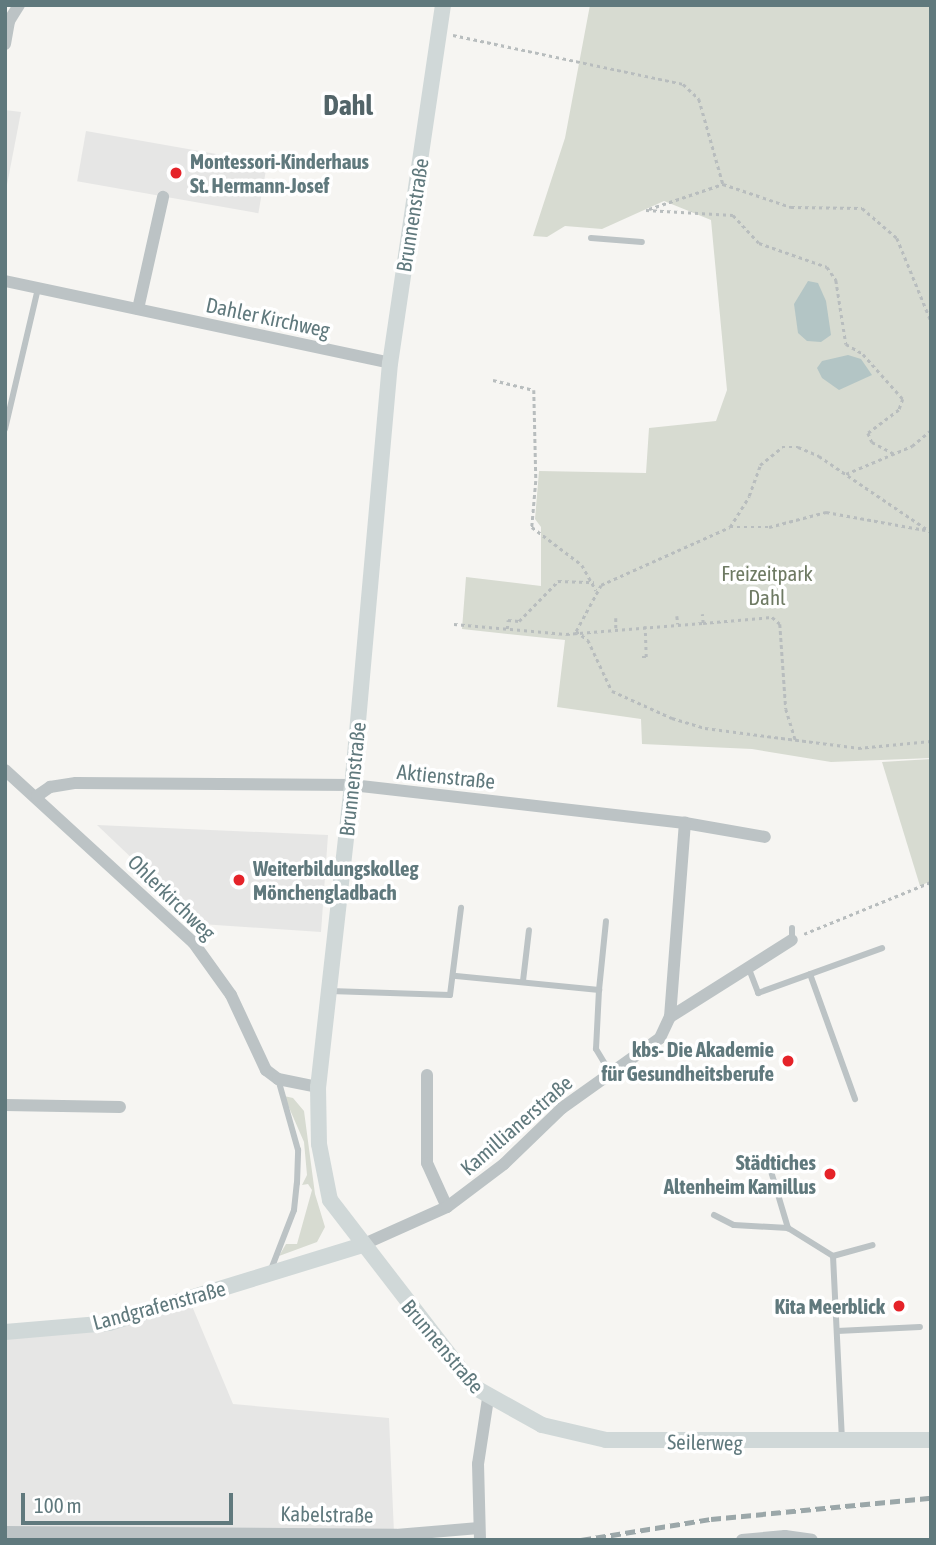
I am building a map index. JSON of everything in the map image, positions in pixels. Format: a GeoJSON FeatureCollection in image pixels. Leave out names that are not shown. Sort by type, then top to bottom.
{"type":"FeatureCollection","features":[{"type":"Feature","properties":{"kind":"street"},"geometry":{"type":"LineString","coordinates":[[5,44],[9,21],[19,5]]}},
{"type":"Feature","properties":{"kind":"street","name":"Brunnenstraße"},"geometry":{"type":"LineString","coordinates":[[443,5],[390,363],[352,785],[318,1087],[320,1144],[330,1200],[452,1362],[488,1399],[478,1465],[479,1534]]}},
{"type":"Feature","properties":{"kind":"street"},"geometry":{"type":"LineString","coordinates":[[138,309],[163,198]]}},
{"type":"Feature","properties":{"kind":"street","name":"Dahler Kirchweg"},"geometry":{"type":"LineString","coordinates":[[5,281],[390,363]]}},
{"type":"Feature","properties":{"kind":"street","name":"Ohlerkirchweg"},"geometry":{"type":"LineString","coordinates":[[6,776],[37,796],[214,965],[266,1070],[278,1079]]}},
{"type":"Feature","properties":{"kind":"street","name":"Aktienstraße"},"geometry":{"type":"LineString","coordinates":[[37,796],[50,787],[76,783],[352,785],[685,823],[765,837]]}},
{"type":"Feature","properties":{"kind":"street"},"geometry":{"type":"LineString","coordinates":[[670,1017],[685,823]]}},
{"type":"Feature","properties":{"kind":"street","name":"Kamillianerstraße"},"geometry":{"type":"LineString","coordinates":[[362,1245],[447,1207],[610,1072],[660,1038],[670,1017],[748,969],[792,934]]}},
{"type":"Feature","properties":{"kind":"street","name":"Kamillianerstraße"},"geometry":{"type":"LineString","coordinates":[[427,1075],[427,1163],[447,1207]]}},
{"type":"Feature","properties":{"kind":"street"},"geometry":{"type":"LineString","coordinates":[[278,1079],[318,1087]]}},
{"type":"Feature","properties":{"kind":"street"},"geometry":{"type":"LineString","coordinates":[[5,1105],[120,1107]]}},
{"type":"Feature","properties":{"kind":"street","name":"Landgrafenstraße"},"geometry":{"type":"LineString","coordinates":[[5,1332],[109,1323],[362,1245]]}},
{"type":"Feature","properties":{"kind":"street","name":"Seilerweg"},"geometry":{"type":"LineString","coordinates":[[488,1399],[542,1425],[606,1440],[931,1440]]}},
{"type":"Feature","properties":{"kind":"street","name":"Kabelstraße"},"geometry":{"type":"LineString","coordinates":[[5,1532],[479,1534]]}},
{"type":"Feature","properties":{"kind":"street"},"geometry":{"type":"LineString","coordinates":[[742,1540],[785,1536],[812,1540]]}},
{"type":"Feature","properties":{"kind":"lane"},"geometry":{"type":"LineString","coordinates":[[591,238],[642,242]]}},
{"type":"Feature","properties":{"kind":"lane"},"geometry":{"type":"LineString","coordinates":[[5,429],[38,288]]}},
{"type":"Feature","properties":{"kind":"lane"},"geometry":{"type":"LineString","coordinates":[[330,991],[450,995],[456,976],[461,908]]}},
{"type":"Feature","properties":{"kind":"lane"},"geometry":{"type":"LineString","coordinates":[[606,921],[596,1049],[610,1072]]}},
{"type":"Feature","properties":{"kind":"lane"},"geometry":{"type":"LineString","coordinates":[[523,982],[529,930]]}},
{"type":"Feature","properties":{"kind":"lane"},"geometry":{"type":"LineString","coordinates":[[748,969],[758,993],[881,948]]}},
{"type":"Feature","properties":{"kind":"lane"},"geometry":{"type":"LineString","coordinates":[[810,974],[855,1099]]}},
{"type":"Feature","properties":{"kind":"lane"},"geometry":{"type":"LineString","coordinates":[[456,976],[599,990]]}},
{"type":"Feature","properties":{"kind":"lane","name":"Ohlerkirchweg"},"geometry":{"type":"LineString","coordinates":[[269,1274],[294,1210],[298,1150],[278,1079]]}},
{"type":"Feature","properties":{"kind":"lane"},"geometry":{"type":"LineString","coordinates":[[770,1168],[788,1228]]}},
{"type":"Feature","properties":{"kind":"lane"},"geometry":{"type":"LineString","coordinates":[[714,1215],[734,1225],[788,1228],[833,1256],[873,1245]]}},
{"type":"Feature","properties":{"kind":"lane"},"geometry":{"type":"LineString","coordinates":[[833,1256],[842,1442]]}},
{"type":"Feature","properties":{"kind":"lane"},"geometry":{"type":"LineString","coordinates":[[837,1331],[920,1327]]}},
{"type":"Feature","properties":{"kind":"path"},"geometry":{"type":"LineString","coordinates":[[440,32],[683,84],[699,99],[723,184]]}},
{"type":"Feature","properties":{"kind":"path"},"geometry":{"type":"LineString","coordinates":[[893,453],[872,442],[868,433],[899,410],[903,399],[863,354],[846,344],[836,280],[827,267],[760,243],[733,215],[646,211],[723,184],[791,207],[845,206],[870,212],[897,238],[931,321]]}},
{"type":"Feature","properties":{"kind":"path"},"geometry":{"type":"LineString","coordinates":[[493,380],[534,390],[536,481],[532,527],[582,565],[594,582],[597,592]]}},
{"type":"Feature","properties":{"kind":"path"},"geometry":{"type":"LineString","coordinates":[[846,474],[912,446],[931,429]]}},
{"type":"Feature","properties":{"kind":"path"},"geometry":{"type":"LineString","coordinates":[[730,527],[749,496],[760,465],[773,451],[798,447],[846,474],[930,531]]}},
{"type":"Feature","properties":{"kind":"path"},"geometry":{"type":"LineString","coordinates":[[576,631],[597,592],[607,581],[730,527],[769,527],[839,512],[930,531]]}},
{"type":"Feature","properties":{"kind":"path"},"geometry":{"type":"LineString","coordinates":[[507,629],[508,620],[519,621],[558,582],[594,582]]}},
{"type":"Feature","properties":{"kind":"path"},"geometry":{"type":"LineString","coordinates":[[702,614],[703,623]]}},
{"type":"Feature","properties":{"kind":"path"},"geometry":{"type":"LineString","coordinates":[[677,615],[678,624]]}},
{"type":"Feature","properties":{"kind":"path"},"geometry":{"type":"LineString","coordinates":[[454,624],[566,634],[576,631],[772,617],[780,624],[786,709],[796,742]]}},
{"type":"Feature","properties":{"kind":"path"},"geometry":{"type":"LineString","coordinates":[[615,618],[616,628]]}},
{"type":"Feature","properties":{"kind":"path"},"geometry":{"type":"LineString","coordinates":[[642,657],[648,650],[645,626]]}},
{"type":"Feature","properties":{"kind":"path"},"geometry":{"type":"LineString","coordinates":[[576,631],[588,640],[619,696],[705,728],[858,748],[931,741]]}},
{"type":"Feature","properties":{"kind":"path"},"geometry":{"type":"LineString","coordinates":[[792,934],[931,882]]}},
{"type":"Feature","properties":{"kind":"shaded area"},"geometry":{"type":"Polygon","coordinates":[[[5,110],[21,112],[5,195],[5,110]]]}},
{"type":"Feature","properties":{"kind":"shaded area","name":"Montessori-Kinderhaus St. Hermann-Josef"},"geometry":{"type":"Polygon","coordinates":[[[86,131],[267,163],[258,213],[77,181],[86,131]]]}},
{"type":"Feature","properties":{"kind":"shaded area"},"geometry":{"type":"Polygon","coordinates":[[[808,281],[818,283],[826,301],[831,335],[821,342],[807,341],[798,333],[794,304],[808,281]]]}},
{"type":"Feature","properties":{"kind":"shaded area"},"geometry":{"type":"Polygon","coordinates":[[[848,355],[861,359],[872,375],[839,390],[822,378],[817,368],[822,361],[848,355]]]}},
{"type":"Feature","properties":{"kind":"shaded area","name":"Weiterbildungskolleg Mönchengladbach"},"geometry":{"type":"Polygon","coordinates":[[[97,825],[328,835],[321,932],[201,924],[97,825]]]}},
{"type":"Feature","properties":{"kind":"shaded area"},"geometry":{"type":"Polygon","coordinates":[[[192,1306],[233,1404],[389,1418],[394,1533],[5,1540],[5,1336],[192,1306]]]}},
{"type":"Feature","properties":{"kind":"green space","name":"Freizeitpark Dahl"},"geometry":{"type":"Polygon","coordinates":[[[590,5],[931,5],[931,758],[831,762],[752,749],[642,744],[641,719],[557,707],[565,640],[462,629],[466,577],[541,586],[541,527],[535,519],[539,471],[646,473],[649,428],[716,421],[727,390],[711,220],[664,201],[602,229],[565,226],[547,237],[533,236],[565,138],[590,5]]]}},
{"type":"Feature","properties":{"kind":"green space"},"geometry":{"type":"Polygon","coordinates":[[[931,759],[931,881],[920,886],[882,762],[931,759]]]}},
{"type":"Feature","properties":{"kind":"green space"},"geometry":{"type":"Polygon","coordinates":[[[284,1096],[293,1098],[304,1111],[315,1194],[325,1227],[317,1242],[279,1256],[286,1244],[297,1244],[312,1190],[308,1184],[302,1185],[307,1175],[304,1142],[284,1096]]]}},
{"type":"Feature","properties":{"kind":"railway"},"geometry":{"type":"LineString","coordinates":[[581,1540],[711,1519],[931,1498]]}},
{"type":"Feature","properties":{"kind":"place","name":"Montessori-Kinderhaus St. Hermann-Josef"},"geometry":{"type":"Point","coordinates":[176,173]}},
{"type":"Feature","properties":{"kind":"place","name":"Weiterbildungskolleg Mönchengladbach"},"geometry":{"type":"Point","coordinates":[239,880]}},
{"type":"Feature","properties":{"kind":"place","name":"kbs- Die Akademie für Gesundheitsberufe"},"geometry":{"type":"Point","coordinates":[788,1061]}},
{"type":"Feature","properties":{"kind":"place","name":"Städtiches Altenheim Kamillus"},"geometry":{"type":"Point","coordinates":[830,1174]}},
{"type":"Feature","properties":{"kind":"place","name":"Kita Meerblick"},"geometry":{"type":"Point","coordinates":[899,1306]}},
{"type":"Feature","properties":{"kind":"district","name":"Dahl"},"geometry":{"type":"Point","coordinates":[348,105]}}]}
